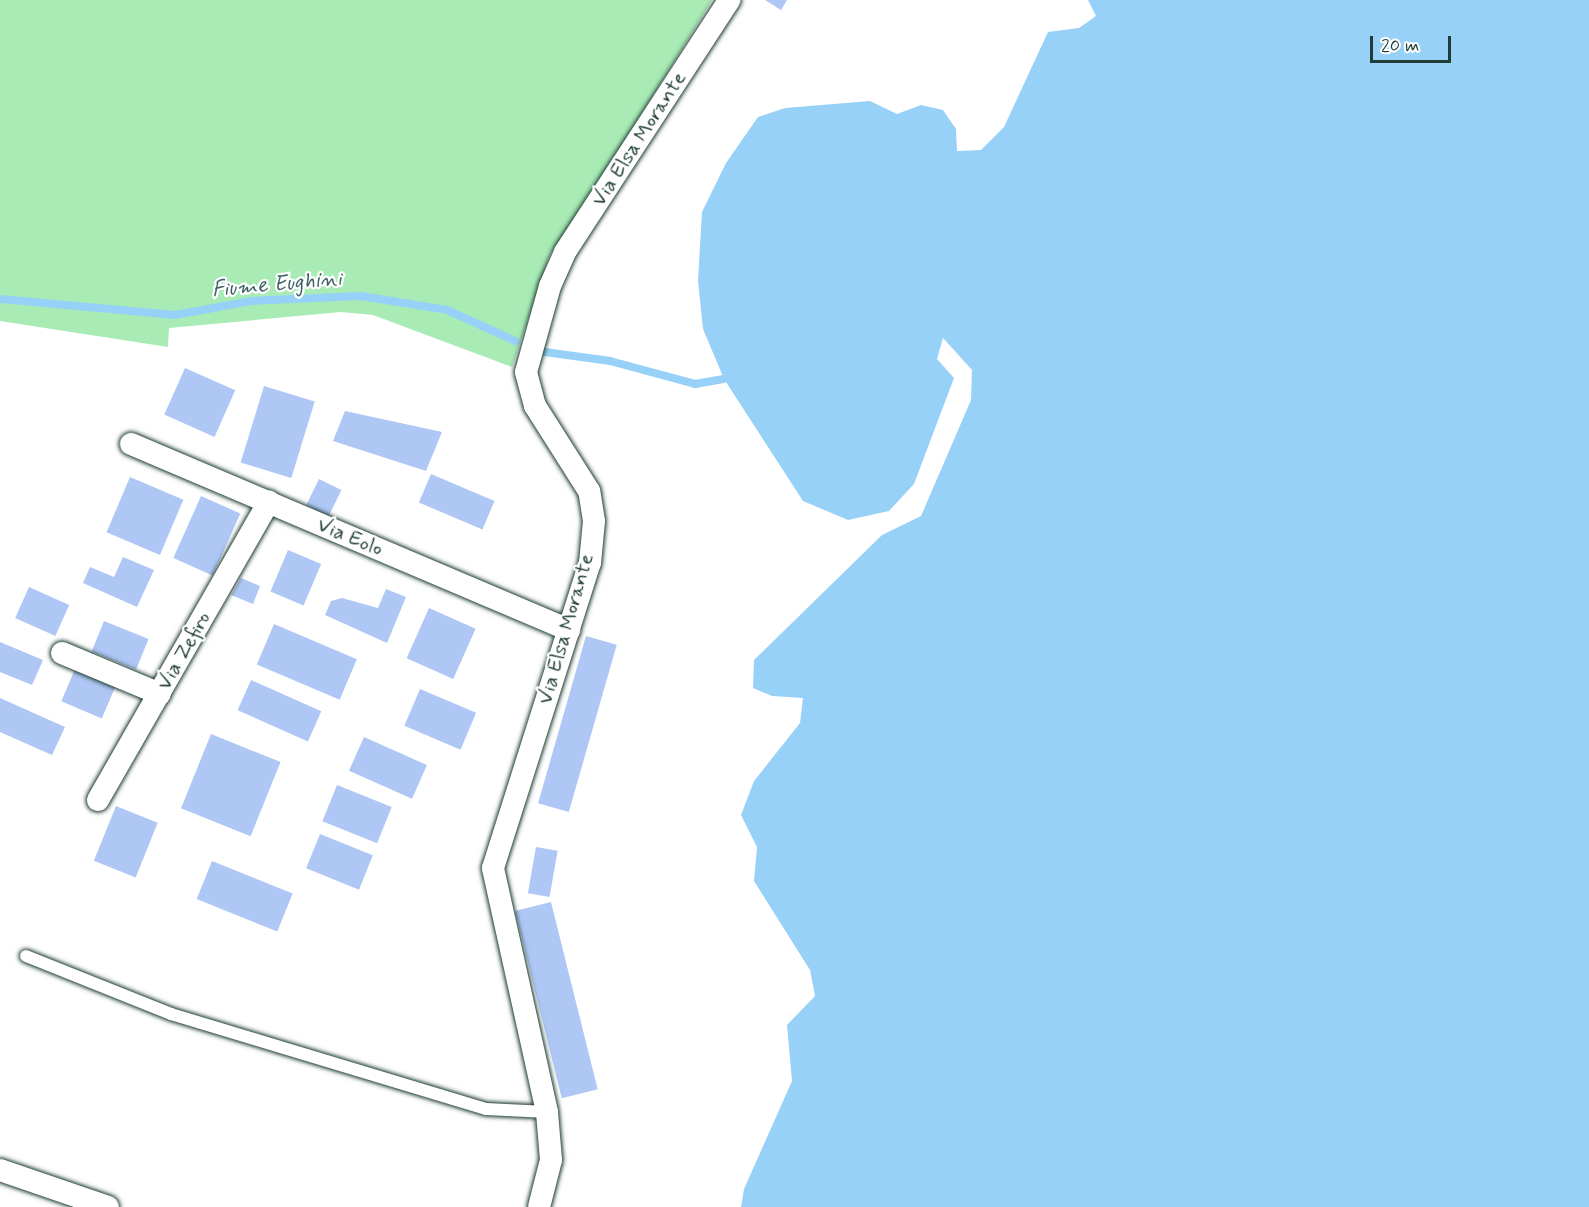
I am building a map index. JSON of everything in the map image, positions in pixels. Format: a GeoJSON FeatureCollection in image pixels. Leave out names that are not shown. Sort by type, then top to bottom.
{"type":"FeatureCollection","features":[{"type":"Feature","properties":{"kind":"street","name":"Via Elsa Morante"},"geometry":{"type":"LineString","coordinates":[[539,1207],[551,1160],[548,1112],[493,868],[590,563],[592,501],[535,406],[526,372],[550,286],[566,252],[729,0]]}},
{"type":"Feature","properties":{"kind":"street","name":"Via Eolo"},"geometry":{"type":"LineString","coordinates":[[131,444],[569,630]]}},
{"type":"Feature","properties":{"kind":"street","name":"Via Zefiro"},"geometry":{"type":"LineString","coordinates":[[98,800],[269,502]]}},
{"type":"Feature","properties":{"kind":"street"},"geometry":{"type":"LineString","coordinates":[[62,653],[160,694]]}},
{"type":"Feature","properties":{"kind":"street"},"geometry":{"type":"LineString","coordinates":[[0,1170],[108,1207]]}},
{"type":"Feature","properties":{"kind":"lane"},"geometry":{"type":"LineString","coordinates":[[26,956],[171,1014],[477,1106],[548,1112]]}},
{"type":"Feature","properties":{"kind":"green space"},"geometry":{"type":"Polygon","coordinates":[[[0,0],[712,0],[599,183],[550,254],[512,367],[373,315],[341,312],[169,328],[168,347],[0,321],[0,0]]]}},
{"type":"Feature","properties":{"kind":"water"},"geometry":{"type":"Polygon","coordinates":[[[1088,0],[1589,0],[1589,1207],[741,1207],[744,1189],[792,1081],[787,1025],[815,996],[810,970],[754,881],[757,847],[741,815],[754,781],[800,723],[803,698],[772,696],[753,688],[754,660],[882,535],[921,516],[971,400],[972,370],[943,338],[937,359],[954,378],[914,484],[889,511],[848,520],[803,501],[724,379],[703,329],[698,281],[702,212],[726,163],[758,117],[785,108],[870,101],[897,114],[921,105],[943,110],[956,129],[957,151],[981,150],[1004,127],[1048,32],[1079,28],[1096,16],[1088,0]]]}},
{"type":"Feature","properties":{"kind":"building"},"geometry":{"type":"Polygon","coordinates":[[[765,0],[787,0],[781,10],[765,0]]]}},
{"type":"Feature","properties":{"kind":"building"},"geometry":{"type":"Polygon","coordinates":[[[185,368],[235,390],[215,437],[164,415],[185,368]]]}},
{"type":"Feature","properties":{"kind":"building"},"geometry":{"type":"Polygon","coordinates":[[[264,386],[315,401],[291,478],[241,463],[264,386]]]}},
{"type":"Feature","properties":{"kind":"building"},"geometry":{"type":"Polygon","coordinates":[[[345,411],[442,432],[426,471],[333,441],[345,411]]]}},
{"type":"Feature","properties":{"kind":"building"},"geometry":{"type":"Polygon","coordinates":[[[431,474],[495,501],[482,529],[419,503],[431,474]]]}},
{"type":"Feature","properties":{"kind":"building"},"geometry":{"type":"Polygon","coordinates":[[[130,477],[183,500],[160,555],[107,532],[130,477]]]}},
{"type":"Feature","properties":{"kind":"building"},"geometry":{"type":"Polygon","coordinates":[[[319,479],[341,490],[329,516],[306,505],[319,479]]]}},
{"type":"Feature","properties":{"kind":"building"},"geometry":{"type":"Polygon","coordinates":[[[201,496],[240,513],[213,576],[173,558],[201,496]]]}},
{"type":"Feature","properties":{"kind":"building"},"geometry":{"type":"Polygon","coordinates":[[[288,550],[321,564],[304,605],[270,591],[288,550]]]}},
{"type":"Feature","properties":{"kind":"building"},"geometry":{"type":"Polygon","coordinates":[[[123,557],[154,570],[137,607],[83,583],[90,567],[114,577],[123,557]]]}},
{"type":"Feature","properties":{"kind":"building"},"geometry":{"type":"Polygon","coordinates":[[[241,578],[260,586],[253,604],[231,595],[241,578]]]}},
{"type":"Feature","properties":{"kind":"building"},"geometry":{"type":"Polygon","coordinates":[[[29,587],[69,605],[55,636],[15,618],[29,587]]]}},
{"type":"Feature","properties":{"kind":"building"},"geometry":{"type":"Polygon","coordinates":[[[386,589],[406,597],[387,643],[325,615],[331,601],[342,598],[378,608],[386,589]]]}},
{"type":"Feature","properties":{"kind":"building"},"geometry":{"type":"Polygon","coordinates":[[[429,608],[476,629],[453,679],[407,658],[429,608]]]}},
{"type":"Feature","properties":{"kind":"building"},"geometry":{"type":"Polygon","coordinates":[[[104,621],[149,639],[136,670],[92,652],[104,621]]]}},
{"type":"Feature","properties":{"kind":"building"},"geometry":{"type":"Polygon","coordinates":[[[274,624],[357,659],[340,700],[257,665],[274,624]]]}},
{"type":"Feature","properties":{"kind":"building"},"geometry":{"type":"Polygon","coordinates":[[[586,636],[617,645],[569,812],[538,803],[586,636]]]}},
{"type":"Feature","properties":{"kind":"building"},"geometry":{"type":"Polygon","coordinates":[[[0,642],[43,660],[32,685],[0,672],[0,642]]]}},
{"type":"Feature","properties":{"kind":"building"},"geometry":{"type":"Polygon","coordinates":[[[75,669],[116,686],[102,718],[61,701],[75,669]]]}},
{"type":"Feature","properties":{"kind":"building"},"geometry":{"type":"Polygon","coordinates":[[[251,680],[321,711],[308,741],[238,710],[251,680]]]}},
{"type":"Feature","properties":{"kind":"building"},"geometry":{"type":"Polygon","coordinates":[[[420,689],[476,713],[461,750],[404,726],[420,689]]]}},
{"type":"Feature","properties":{"kind":"building"},"geometry":{"type":"Polygon","coordinates":[[[0,698],[65,727],[52,755],[0,732],[0,698]]]}},
{"type":"Feature","properties":{"kind":"building"},"geometry":{"type":"Polygon","coordinates":[[[211,734],[281,762],[251,836],[181,808],[211,734]]]}},
{"type":"Feature","properties":{"kind":"building"},"geometry":{"type":"Polygon","coordinates":[[[364,737],[427,765],[412,799],[349,771],[364,737]]]}},
{"type":"Feature","properties":{"kind":"building"},"geometry":{"type":"Polygon","coordinates":[[[337,785],[392,807],[377,843],[322,821],[337,785]]]}},
{"type":"Feature","properties":{"kind":"building"},"geometry":{"type":"Polygon","coordinates":[[[116,806],[158,823],[136,878],[94,861],[116,806]]]}},
{"type":"Feature","properties":{"kind":"building"},"geometry":{"type":"Polygon","coordinates":[[[320,834],[373,855],[359,890],[306,868],[320,834]]]}},
{"type":"Feature","properties":{"kind":"building"},"geometry":{"type":"Polygon","coordinates":[[[536,847],[558,851],[550,897],[528,893],[536,847]]]}},
{"type":"Feature","properties":{"kind":"building"},"geometry":{"type":"Polygon","coordinates":[[[212,861],[293,894],[277,932],[197,899],[212,861]]]}},
{"type":"Feature","properties":{"kind":"building"},"geometry":{"type":"Polygon","coordinates":[[[551,902],[598,1089],[562,1098],[515,911],[551,902]]]}},
{"type":"Feature","properties":{"kind":"waterway","name":"Fiume Eughini"},"geometry":{"type":"LineString","coordinates":[[0,299],[175,315],[251,301],[361,296],[447,310],[515,341]]}},
{"type":"Feature","properties":{"kind":"waterway","name":"Fiume Eughini"},"geometry":{"type":"LineString","coordinates":[[545,352],[610,361],[695,384],[724,379]]}}]}
